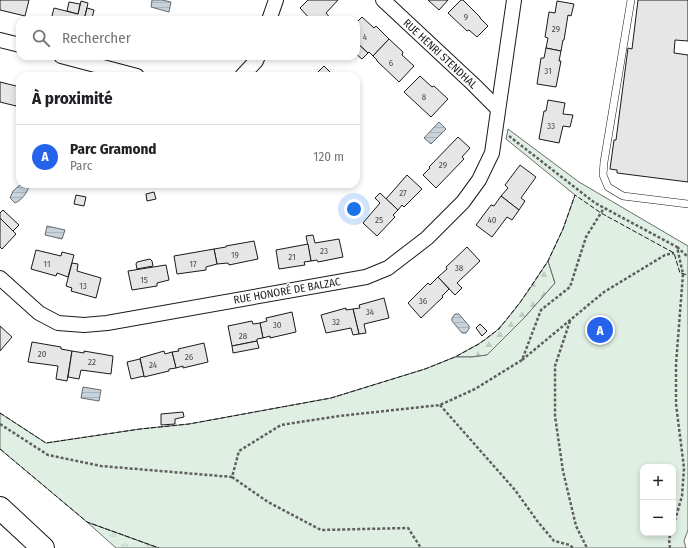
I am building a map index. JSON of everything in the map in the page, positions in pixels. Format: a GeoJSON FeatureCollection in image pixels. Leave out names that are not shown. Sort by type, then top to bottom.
{"type":"FeatureCollection","features":[{"type":"Feature","properties":{"kind":"highway"},"geometry":{"type":"LineString","coordinates":[[0,508],[43,548]]}},
{"type":"Feature","properties":{"kind":"street"},"geometry":{"type":"LineString","coordinates":[[270,16],[276,0]]}},
{"type":"Feature","properties":{"kind":"street","name":"RUE HENRI STENDHAL"},"geometry":{"type":"LineString","coordinates":[[382,0],[498,109]]}},
{"type":"Feature","properties":{"kind":"street","name":"RUE HONORÉ DE BALZAC"},"geometry":{"type":"LineString","coordinates":[[0,278],[39,314],[58,323],[84,325],[107,323],[366,276],[388,268],[427,238],[463,202],[479,180],[492,153],[514,0]]}},
{"type":"Feature","properties":{"kind":"street"},"geometry":{"type":"LineString","coordinates":[[0,40],[16,44]]}},
{"type":"Feature","properties":{"kind":"street"},"geometry":{"type":"LineString","coordinates":[[76,60],[122,72]]}},
{"type":"Feature","properties":{"kind":"street"},"geometry":{"type":"LineString","coordinates":[[246,72],[256,60]]}},
{"type":"Feature","properties":{"kind":"lane"},"geometry":{"type":"LineString","coordinates":[[631,0],[603,175],[608,187],[623,196],[688,204]]}},
{"type":"Feature","properties":{"kind":"path"},"geometry":{"type":"LineString","coordinates":[[496,126],[595,203],[677,246],[688,257]]}},
{"type":"Feature","properties":{"kind":"path"},"geometry":{"type":"LineString","coordinates":[[522,360],[541,310],[570,287],[586,237],[604,208]]}},
{"type":"Feature","properties":{"kind":"path"},"geometry":{"type":"LineString","coordinates":[[676,517],[682,496],[684,468],[676,404],[676,364],[683,274],[677,246]]}},
{"type":"Feature","properties":{"kind":"path"},"geometry":{"type":"LineString","coordinates":[[232,477],[239,451],[281,425],[338,416],[440,405],[475,389],[522,360],[604,292],[665,255],[674,253]]}},
{"type":"Feature","properties":{"kind":"path"},"geometry":{"type":"LineString","coordinates":[[570,321],[555,366],[554,416],[563,471],[576,526],[587,548]]}},
{"type":"Feature","properties":{"kind":"path"},"geometry":{"type":"LineString","coordinates":[[440,405],[515,490],[554,541],[570,545],[574,548]]}},
{"type":"Feature","properties":{"kind":"path"},"geometry":{"type":"LineString","coordinates":[[0,424],[48,455],[101,466],[232,477],[268,502],[322,530],[408,528],[421,548]]}},
{"type":"Feature","properties":{"kind":"path"},"geometry":{"type":"LineString","coordinates":[[670,536],[670,548]]}},
{"type":"Feature","properties":{"kind":"green space"},"geometry":{"type":"Polygon","coordinates":[[[508,129],[579,182],[688,246],[688,530],[684,541],[686,548],[159,548],[87,522],[0,449],[0,413],[46,443],[140,429],[189,424],[331,398],[425,369],[455,357],[487,355],[525,317],[555,283],[548,261],[563,229],[575,195],[506,139],[508,129]]]}},
{"type":"Feature","properties":{"kind":"green space"},"geometry":{"type":"Polygon","coordinates":[[[548,261],[555,283],[525,317],[487,355],[455,357],[484,341],[499,328],[519,304],[548,261]]]}},
{"type":"Feature","properties":{"kind":"green space"},"geometry":{"type":"Polygon","coordinates":[[[87,522],[159,548],[116,548],[87,522]]]}},
{"type":"Feature","properties":{"kind":"shaded area"},"geometry":{"type":"Polygon","coordinates":[[[152,0],[171,2],[169,12],[151,7],[152,0]]]}},
{"type":"Feature","properties":{"kind":"shaded area"},"geometry":{"type":"Polygon","coordinates":[[[439,122],[446,129],[431,144],[424,138],[439,122]]]}},
{"type":"Feature","properties":{"kind":"shaded area"},"geometry":{"type":"Polygon","coordinates":[[[16,188],[29,188],[24,196],[15,203],[10,198],[13,191],[16,188]]]}},
{"type":"Feature","properties":{"kind":"shaded area"},"geometry":{"type":"Polygon","coordinates":[[[47,226],[65,230],[62,239],[45,235],[47,226]]]}},
{"type":"Feature","properties":{"kind":"shaded area"},"geometry":{"type":"Polygon","coordinates":[[[455,314],[459,314],[469,326],[466,333],[462,333],[452,321],[455,314]]]}},
{"type":"Feature","properties":{"kind":"shaded area"},"geometry":{"type":"Polygon","coordinates":[[[83,387],[101,390],[99,401],[81,398],[83,387]]]}},
{"type":"Feature","properties":{"kind":"building"},"geometry":{"type":"Polygon","coordinates":[[[0,0],[29,0],[25,16],[0,10],[0,0]]]}},
{"type":"Feature","properties":{"kind":"building"},"geometry":{"type":"Polygon","coordinates":[[[308,0],[338,0],[326,13],[329,16],[307,16],[300,8],[308,0]]]}},
{"type":"Feature","properties":{"kind":"building"},"geometry":{"type":"Polygon","coordinates":[[[428,0],[448,0],[439,10],[428,0]]]}},
{"type":"Feature","properties":{"kind":"building"},"geometry":{"type":"Polygon","coordinates":[[[461,0],[463,0],[488,26],[477,37],[469,30],[467,31],[448,13],[461,0]]]}},
{"type":"Feature","properties":{"kind":"building"},"geometry":{"type":"Polygon","coordinates":[[[638,0],[688,0],[688,41],[675,40],[674,53],[688,55],[688,182],[617,173],[617,170],[610,169],[614,140],[616,140],[628,48],[632,49],[638,0]]]}},
{"type":"Feature","properties":{"kind":"building"},"geometry":{"type":"Polygon","coordinates":[[[81,1],[88,3],[85,16],[52,16],[54,8],[78,14],[81,1]]]}},
{"type":"Feature","properties":{"kind":"building"},"geometry":{"type":"Polygon","coordinates":[[[557,1],[574,4],[571,16],[568,15],[561,51],[546,48],[548,38],[545,37],[549,12],[555,13],[557,1]]]}},
{"type":"Feature","properties":{"kind":"building"},"geometry":{"type":"Polygon","coordinates":[[[69,2],[80,4],[78,14],[67,11],[69,2]]]}},
{"type":"Feature","properties":{"kind":"building"},"geometry":{"type":"Polygon","coordinates":[[[87,8],[94,10],[92,16],[85,16],[87,8]]]}},
{"type":"Feature","properties":{"kind":"building"},"geometry":{"type":"Polygon","coordinates":[[[362,17],[374,28],[376,26],[389,39],[373,56],[360,46],[360,19],[362,17]]]}},
{"type":"Feature","properties":{"kind":"building"},"geometry":{"type":"Polygon","coordinates":[[[389,39],[403,52],[402,55],[414,66],[399,82],[373,56],[389,39]]]}},
{"type":"Feature","properties":{"kind":"building"},"geometry":{"type":"Polygon","coordinates":[[[360,46],[368,53],[362,59],[360,57],[360,46]]]}},
{"type":"Feature","properties":{"kind":"building"},"geometry":{"type":"Polygon","coordinates":[[[546,48],[561,51],[559,61],[561,61],[556,87],[537,84],[541,58],[544,58],[546,48]]]}},
{"type":"Feature","properties":{"kind":"building"},"geometry":{"type":"Polygon","coordinates":[[[324,66],[330,72],[318,72],[324,66]]]}},
{"type":"Feature","properties":{"kind":"building"},"geometry":{"type":"Polygon","coordinates":[[[420,76],[448,99],[431,117],[404,92],[420,76]]]}},
{"type":"Feature","properties":{"kind":"building"},"geometry":{"type":"Polygon","coordinates":[[[0,82],[16,86],[16,106],[0,102],[0,82]]]}},
{"type":"Feature","properties":{"kind":"building"},"geometry":{"type":"Polygon","coordinates":[[[548,100],[565,103],[563,114],[573,115],[570,127],[563,126],[559,143],[539,139],[544,111],[546,111],[548,100]]]}},
{"type":"Feature","properties":{"kind":"building"},"geometry":{"type":"Polygon","coordinates":[[[458,137],[470,148],[462,157],[464,159],[436,188],[423,175],[458,137]]]}},
{"type":"Feature","properties":{"kind":"building"},"geometry":{"type":"Polygon","coordinates":[[[520,165],[536,177],[521,198],[525,201],[519,210],[501,196],[508,188],[505,185],[520,165]]]}},
{"type":"Feature","properties":{"kind":"building"},"geometry":{"type":"Polygon","coordinates":[[[407,175],[422,189],[404,207],[402,205],[398,210],[386,199],[407,175]]]}},
{"type":"Feature","properties":{"kind":"building"},"geometry":{"type":"Polygon","coordinates":[[[154,192],[156,199],[147,201],[146,194],[154,192]]]}},
{"type":"Feature","properties":{"kind":"building"},"geometry":{"type":"Polygon","coordinates":[[[380,193],[398,210],[393,215],[395,217],[377,236],[363,223],[380,203],[375,198],[380,193]]]}},
{"type":"Feature","properties":{"kind":"building"},"geometry":{"type":"Polygon","coordinates":[[[76,195],[86,197],[84,206],[74,204],[76,195]]]}},
{"type":"Feature","properties":{"kind":"building"},"geometry":{"type":"Polygon","coordinates":[[[501,196],[519,210],[512,220],[507,217],[492,237],[476,225],[491,205],[494,206],[501,196]]]}},
{"type":"Feature","properties":{"kind":"building"},"geometry":{"type":"Polygon","coordinates":[[[3,210],[19,225],[13,231],[0,218],[0,213],[3,210]]]}},
{"type":"Feature","properties":{"kind":"building"},"geometry":{"type":"Polygon","coordinates":[[[0,218],[16,234],[2,249],[0,247],[0,218]]]}},
{"type":"Feature","properties":{"kind":"building"},"geometry":{"type":"Polygon","coordinates":[[[313,235],[315,243],[339,239],[343,257],[318,262],[317,260],[311,261],[306,236],[313,235]]]}},
{"type":"Feature","properties":{"kind":"building"},"geometry":{"type":"Polygon","coordinates":[[[254,241],[258,259],[229,265],[228,263],[217,264],[214,249],[254,241]]]}},
{"type":"Feature","properties":{"kind":"building"},"geometry":{"type":"Polygon","coordinates":[[[308,244],[311,261],[304,262],[305,265],[279,269],[276,250],[308,244]]]}},
{"type":"Feature","properties":{"kind":"building"},"geometry":{"type":"Polygon","coordinates":[[[467,247],[480,261],[457,283],[462,288],[455,295],[438,277],[467,247]]]}},
{"type":"Feature","properties":{"kind":"building"},"geometry":{"type":"Polygon","coordinates":[[[214,249],[217,264],[206,267],[206,270],[177,274],[174,256],[214,249]]]}},
{"type":"Feature","properties":{"kind":"building"},"geometry":{"type":"Polygon","coordinates":[[[36,250],[61,256],[62,252],[74,255],[68,277],[57,273],[56,276],[31,269],[36,250]]]}},
{"type":"Feature","properties":{"kind":"building"},"geometry":{"type":"Polygon","coordinates":[[[150,259],[153,266],[137,269],[137,262],[150,259]]]}},
{"type":"Feature","properties":{"kind":"building"},"geometry":{"type":"Polygon","coordinates":[[[72,263],[78,264],[77,271],[101,278],[96,298],[71,291],[72,288],[66,286],[72,263]]]}},
{"type":"Feature","properties":{"kind":"building"},"geometry":{"type":"Polygon","coordinates":[[[166,265],[169,280],[157,283],[157,286],[132,290],[128,271],[166,265]]]}},
{"type":"Feature","properties":{"kind":"building"},"geometry":{"type":"Polygon","coordinates":[[[438,277],[449,289],[442,296],[443,297],[421,318],[408,303],[428,283],[430,285],[438,277]]]}},
{"type":"Feature","properties":{"kind":"building"},"geometry":{"type":"Polygon","coordinates":[[[384,298],[389,318],[364,324],[366,333],[359,334],[353,309],[360,308],[359,305],[384,298]]]}},
{"type":"Feature","properties":{"kind":"building"},"geometry":{"type":"Polygon","coordinates":[[[346,308],[346,310],[353,309],[359,334],[353,335],[351,328],[326,333],[321,315],[346,308]]]}},
{"type":"Feature","properties":{"kind":"building"},"geometry":{"type":"Polygon","coordinates":[[[292,312],[296,332],[270,338],[270,336],[263,338],[260,323],[267,321],[266,318],[292,312]]]}},
{"type":"Feature","properties":{"kind":"building"},"geometry":{"type":"Polygon","coordinates":[[[252,321],[253,324],[260,323],[263,338],[257,339],[257,341],[232,346],[228,326],[252,321]]]}},
{"type":"Feature","properties":{"kind":"building"},"geometry":{"type":"Polygon","coordinates":[[[480,324],[487,331],[482,336],[476,328],[480,324]]]}},
{"type":"Feature","properties":{"kind":"building"},"geometry":{"type":"Polygon","coordinates":[[[0,326],[12,337],[0,351],[0,326]]]}},
{"type":"Feature","properties":{"kind":"building"},"geometry":{"type":"Polygon","coordinates":[[[257,341],[259,348],[233,353],[232,346],[257,341]]]}},
{"type":"Feature","properties":{"kind":"building"},"geometry":{"type":"Polygon","coordinates":[[[32,342],[61,347],[61,349],[72,351],[67,381],[56,379],[58,366],[28,362],[32,342]]]}},
{"type":"Feature","properties":{"kind":"building"},"geometry":{"type":"Polygon","coordinates":[[[204,343],[208,362],[183,368],[183,366],[176,368],[172,352],[179,351],[178,349],[204,343]]]}},
{"type":"Feature","properties":{"kind":"building"},"geometry":{"type":"Polygon","coordinates":[[[72,351],[84,353],[84,351],[113,356],[111,374],[81,370],[79,379],[68,377],[72,351]]]}},
{"type":"Feature","properties":{"kind":"building"},"geometry":{"type":"Polygon","coordinates":[[[164,351],[165,354],[172,352],[176,368],[144,377],[140,358],[164,351]]]}},
{"type":"Feature","properties":{"kind":"building"},"geometry":{"type":"Polygon","coordinates":[[[140,359],[144,376],[131,379],[127,362],[140,359]]]}},
{"type":"Feature","properties":{"kind":"building"},"geometry":{"type":"Polygon","coordinates":[[[183,412],[184,417],[175,419],[175,424],[161,425],[161,414],[183,412]]]}},
{"type":"Feature","properties":{"kind":"fence"},"geometry":{"type":"LineString","coordinates":[[0,413],[46,443],[140,429],[189,424],[331,398],[425,369],[455,357],[479,344],[499,329],[521,301],[548,261],[563,229],[575,195],[601,213],[674,253],[680,273],[688,275]]}},
{"type":"Feature","properties":{"kind":"fence"},"geometry":{"type":"LineString","coordinates":[[0,449],[87,522],[159,548]]}},
{"type":"Feature","properties":{"kind":"place","name":"Parc Gramond"},"geometry":{"type":"Point","coordinates":[600,330]}}]}
